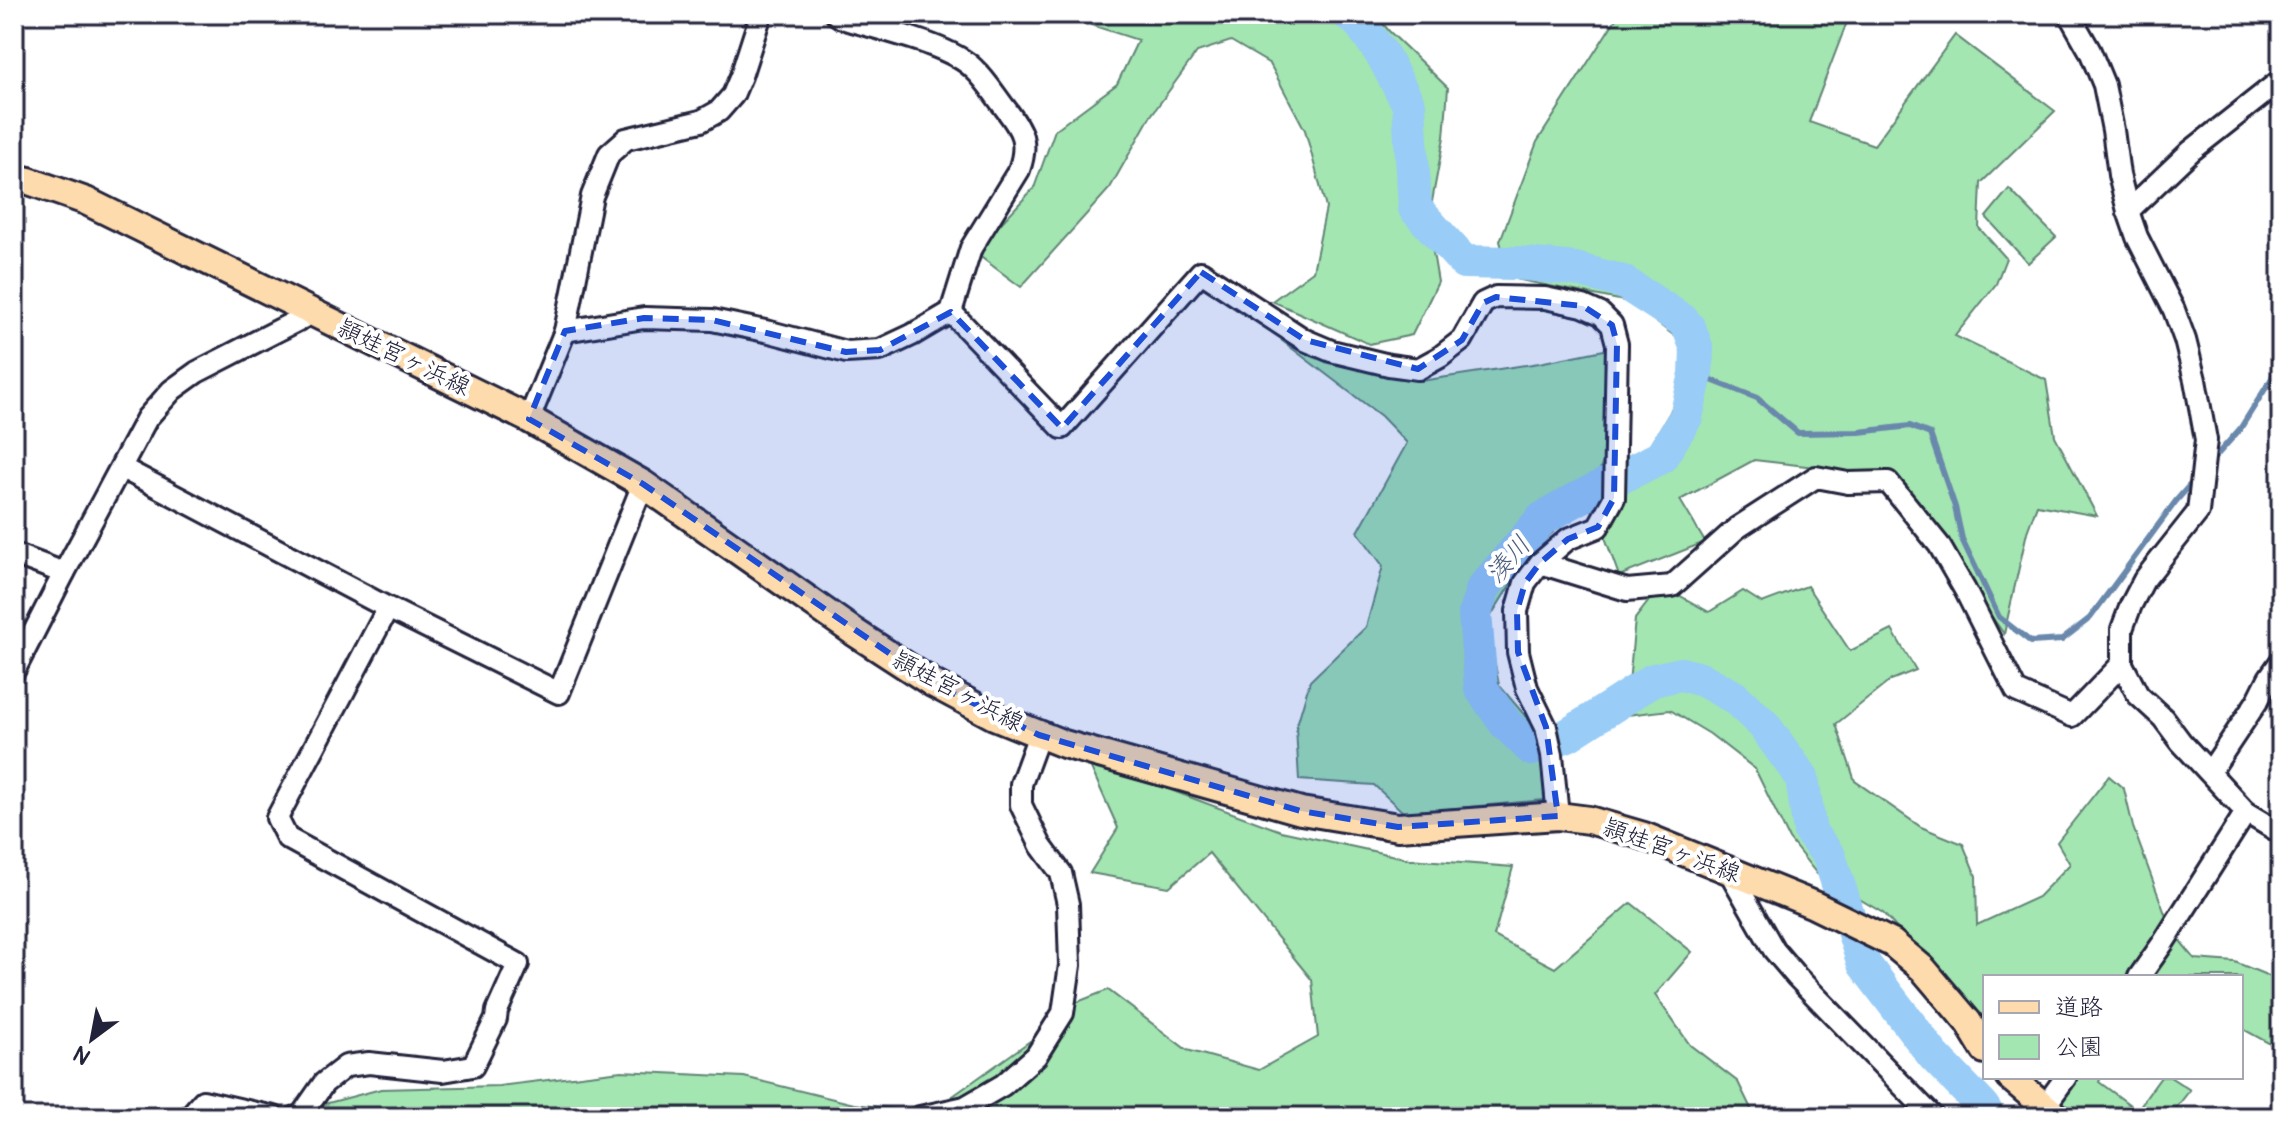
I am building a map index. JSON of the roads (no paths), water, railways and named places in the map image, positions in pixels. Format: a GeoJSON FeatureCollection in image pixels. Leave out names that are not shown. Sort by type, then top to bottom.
{"type":"FeatureCollection","features":[{"type":"Feature","properties":{"kind":"main road","name":"頴娃宮ヶ浜線"},"geometry":{"type":"LineString","coordinates":[[14,178],[86,201],[529,419],[643,484],[854,632],[934,684],[994,716],[1039,735],[1301,811],[1398,827],[1558,816],[1589,820],[1644,836],[1814,905],[1892,943],[1923,969],[1968,1022],[1983,1047]]}},
{"type":"Feature","properties":{"kind":"main road"},"geometry":{"type":"LineString","coordinates":[[2012,1079],[2045,1113]]}},
{"type":"Feature","properties":{"kind":"street"},"geometry":{"type":"LineString","coordinates":[[529,419],[565,331],[592,196],[609,154],[626,139],[701,121],[719,111],[733,95],[761,14]]}},
{"type":"Feature","properties":{"kind":"street"},"geometry":{"type":"LineString","coordinates":[[565,331],[644,318],[712,320],[846,352],[880,350],[951,312],[971,248],[1019,170],[1024,140],[1019,127],[974,68],[962,59],[836,14]]}},
{"type":"Feature","properties":{"kind":"street"},"geometry":{"type":"LineString","coordinates":[[2069,14],[2090,51],[2104,85],[2128,211],[2185,340],[2206,440],[2198,512],[2144,580],[2131,605],[2122,629],[2122,664],[2138,695],[2163,718],[2246,812],[2281,833]]}},
{"type":"Feature","properties":{"kind":"street"},"geometry":{"type":"LineString","coordinates":[[2128,211],[2191,151],[2281,80]]}},
{"type":"Feature","properties":{"kind":"street"},"geometry":{"type":"LineString","coordinates":[[951,312],[1062,428],[1201,272],[1305,340],[1331,351],[1418,369],[1462,340],[1483,303],[1496,297],[1545,298],[1601,314],[1612,325],[1617,344],[1614,498],[1598,527],[1568,539],[1540,563],[1525,583],[1517,611],[1518,652],[1527,688],[1546,727],[1558,816]]}},
{"type":"Feature","properties":{"kind":"street"},"geometry":{"type":"LineString","coordinates":[[14,671],[147,418],[172,390],[197,372],[314,312]]}},
{"type":"Feature","properties":{"kind":"street"},"geometry":{"type":"LineString","coordinates":[[122,468],[388,608],[559,693],[643,484]]}},
{"type":"Feature","properties":{"kind":"street"},"geometry":{"type":"LineString","coordinates":[[1540,563],[1627,590],[1672,586],[1737,528],[1816,477],[1848,483],[1888,482],[1939,545],[2016,691],[2072,716],[2122,664]]}},
{"type":"Feature","properties":{"kind":"street"},"geometry":{"type":"LineString","coordinates":[[14,554],[64,573]]}},
{"type":"Feature","properties":{"kind":"street"},"geometry":{"type":"LineString","coordinates":[[296,1117],[301,1116],[324,1083],[346,1066],[369,1063],[443,1071],[473,1066],[518,964],[287,838],[277,818],[388,608]]}},
{"type":"Feature","properties":{"kind":"street"},"geometry":{"type":"LineString","coordinates":[[2210,772],[2281,661]]}},
{"type":"Feature","properties":{"kind":"street"},"geometry":{"type":"LineString","coordinates":[[920,1117],[965,1107],[1003,1085],[1036,1056],[1063,1013],[1070,965],[1068,904],[1061,873],[1041,846],[1021,805],[1021,784],[1039,735]]}},
{"type":"Feature","properties":{"kind":"street"},"geometry":{"type":"LineString","coordinates":[[2140,975],[2246,812]]}},
{"type":"Feature","properties":{"kind":"street"},"geometry":{"type":"LineString","coordinates":[[1729,871],[1774,950],[1933,1117]]}},
{"type":"Feature","properties":{"kind":"street"},"geometry":{"type":"LineString","coordinates":[[2045,1113],[2065,1079]]}},
{"type":"Feature","properties":{"kind":"street"},"geometry":{"type":"LineString","coordinates":[[189,1117],[203,1101],[274,1117]]}},
{"type":"Feature","properties":{"kind":"waterway","name":"湊川"},"geometry":{"type":"LineString","coordinates":[[1348,14],[1360,23],[1383,56],[1409,105],[1415,208],[1464,262],[1575,269],[1623,282],[1682,320],[1689,328],[1697,349],[1696,374],[1686,417],[1661,457],[1542,519],[1483,588],[1475,613],[1481,688],[1506,724],[1532,749],[1568,735],[1653,680],[1681,674],[1703,680],[1734,697],[1763,724],[1802,778],[1810,832],[1829,856],[1864,964],[1933,1055],[1989,1117]]}},
{"type":"Feature","properties":{"kind":"waterway"},"geometry":{"type":"LineString","coordinates":[[2209,464],[2240,429],[2272,378],[2281,346]]}},
{"type":"Feature","properties":{"kind":"waterway"},"geometry":{"type":"LineString","coordinates":[[1696,374],[1757,398],[1798,433],[1859,432],[1910,426],[1930,434],[1955,507],[1962,539],[1999,617],[2031,642],[2062,640],[2090,618],[2196,478]]}}]}
